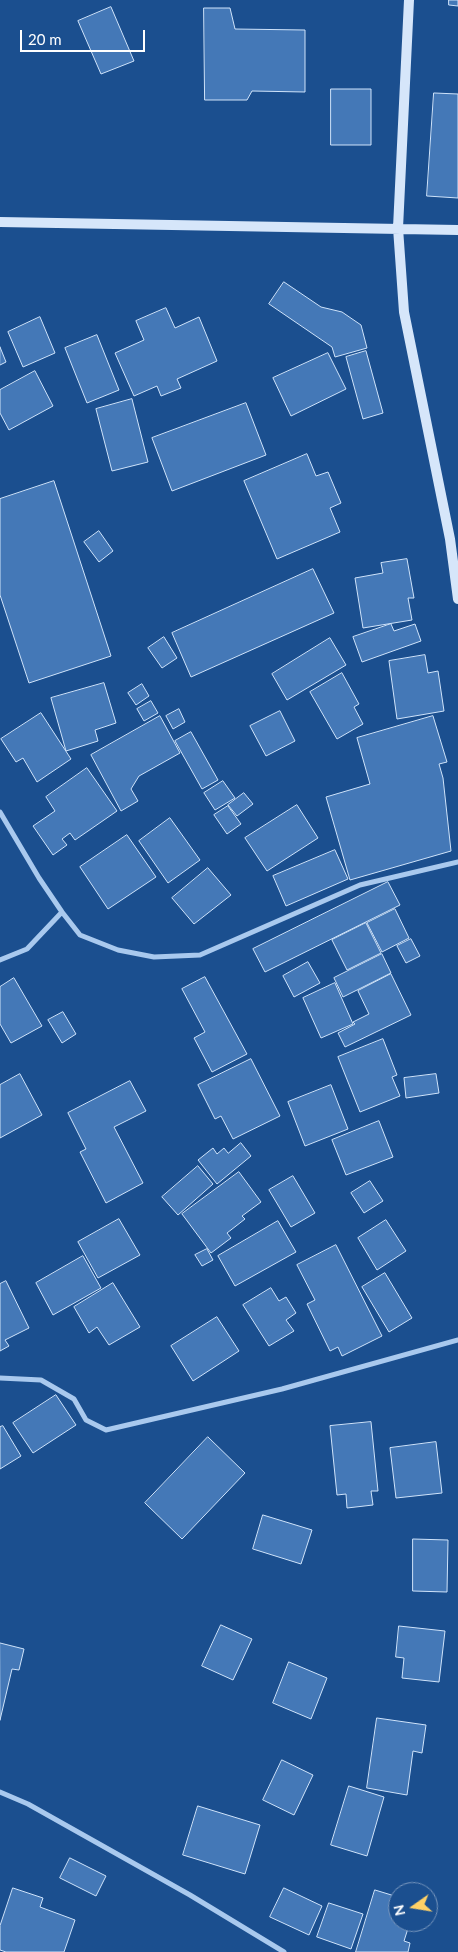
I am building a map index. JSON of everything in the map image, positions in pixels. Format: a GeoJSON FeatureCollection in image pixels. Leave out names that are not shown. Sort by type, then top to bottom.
{"type":"FeatureCollection","features":[{"type":"Feature","properties":{"kind":"street"},"geometry":{"type":"LineString","coordinates":[[409,0],[398,228],[404,312],[450,539],[458,599]]}},
{"type":"Feature","properties":{"kind":"street"},"geometry":{"type":"LineString","coordinates":[[0,222],[458,230]]}},
{"type":"Feature","properties":{"kind":"street"},"geometry":{"type":"LineString","coordinates":[[0,812],[39,878],[80,935],[118,950],[154,956],[200,955],[360,885],[458,862]]}},
{"type":"Feature","properties":{"kind":"street"},"geometry":{"type":"LineString","coordinates":[[0,960],[27,948],[62,912]]}},
{"type":"Feature","properties":{"kind":"street"},"geometry":{"type":"LineString","coordinates":[[0,1378],[41,1380],[74,1399],[86,1420],[106,1430],[282,1388],[458,1340]]}},
{"type":"Feature","properties":{"kind":"street"},"geometry":{"type":"LineString","coordinates":[[0,1792],[37,1809],[190,1895],[284,1952]]}},
{"type":"Feature","properties":{"kind":"building"},"geometry":{"type":"Polygon","coordinates":[[[449,0],[458,0],[458,6],[449,5],[449,0]]]}},
{"type":"Feature","properties":{"kind":"building"},"geometry":{"type":"Polygon","coordinates":[[[111,7],[134,61],[101,74],[78,21],[111,7]]]}},
{"type":"Feature","properties":{"kind":"building"},"geometry":{"type":"Polygon","coordinates":[[[204,8],[230,8],[235,29],[305,30],[305,92],[252,91],[247,100],[205,100],[204,8]]]}},
{"type":"Feature","properties":{"kind":"building"},"geometry":{"type":"Polygon","coordinates":[[[331,89],[371,89],[371,145],[331,145],[331,89]]]}},
{"type":"Feature","properties":{"kind":"building"},"geometry":{"type":"Polygon","coordinates":[[[434,93],[458,94],[458,198],[427,196],[434,93]]]}},
{"type":"Feature","properties":{"kind":"building"},"geometry":{"type":"Polygon","coordinates":[[[284,282],[321,307],[342,312],[361,325],[367,348],[335,357],[332,347],[269,304],[284,282]]]}},
{"type":"Feature","properties":{"kind":"building"},"geometry":{"type":"Polygon","coordinates":[[[166,308],[175,328],[199,317],[217,361],[177,379],[181,388],[161,396],[157,386],[134,396],[115,353],[144,340],[136,321],[166,308]]]}},
{"type":"Feature","properties":{"kind":"building"},"geometry":{"type":"Polygon","coordinates":[[[40,317],[55,353],[23,367],[8,332],[40,317]]]}},
{"type":"Feature","properties":{"kind":"building"},"geometry":{"type":"Polygon","coordinates":[[[97,335],[119,390],[87,403],[65,348],[97,335]]]}},
{"type":"Feature","properties":{"kind":"building"},"geometry":{"type":"Polygon","coordinates":[[[0,347],[6,362],[0,365],[0,347]]]}},
{"type":"Feature","properties":{"kind":"building"},"geometry":{"type":"Polygon","coordinates":[[[366,351],[383,413],[363,419],[346,357],[366,351]]]}},
{"type":"Feature","properties":{"kind":"building"},"geometry":{"type":"Polygon","coordinates":[[[328,353],[346,389],[291,416],[273,378],[328,353]]]}},
{"type":"Feature","properties":{"kind":"building"},"geometry":{"type":"Polygon","coordinates":[[[35,371],[53,406],[9,430],[0,413],[0,390],[35,371]]]}},
{"type":"Feature","properties":{"kind":"building"},"geometry":{"type":"Polygon","coordinates":[[[132,399],[148,462],[112,471],[96,409],[132,399]]]}},
{"type":"Feature","properties":{"kind":"building"},"geometry":{"type":"Polygon","coordinates":[[[246,403],[266,455],[172,491],[152,438],[246,403]]]}},
{"type":"Feature","properties":{"kind":"building"},"geometry":{"type":"Polygon","coordinates":[[[307,454],[316,476],[328,472],[341,503],[330,508],[340,532],[277,559],[244,481],[307,454]]]}},
{"type":"Feature","properties":{"kind":"building"},"geometry":{"type":"Polygon","coordinates":[[[54,481],[111,656],[29,683],[0,595],[0,499],[54,481]]]}},
{"type":"Feature","properties":{"kind":"building"},"geometry":{"type":"Polygon","coordinates":[[[99,531],[113,551],[99,562],[84,542],[99,531]]]}},
{"type":"Feature","properties":{"kind":"building"},"geometry":{"type":"Polygon","coordinates":[[[407,559],[414,598],[408,598],[412,620],[363,628],[355,578],[383,573],[381,563],[407,559]]]}},
{"type":"Feature","properties":{"kind":"building"},"geometry":{"type":"Polygon","coordinates":[[[313,569],[334,613],[191,677],[172,633],[313,569]]]}},
{"type":"Feature","properties":{"kind":"building"},"geometry":{"type":"Polygon","coordinates":[[[391,624],[394,631],[415,624],[421,641],[362,662],[353,637],[391,624]]]}},
{"type":"Feature","properties":{"kind":"building"},"geometry":{"type":"Polygon","coordinates":[[[164,637],[177,658],[162,668],[148,648],[164,637]]]}},
{"type":"Feature","properties":{"kind":"building"},"geometry":{"type":"Polygon","coordinates":[[[330,638],[346,665],[287,700],[272,674],[330,638]]]}},
{"type":"Feature","properties":{"kind":"building"},"geometry":{"type":"Polygon","coordinates":[[[425,655],[428,673],[438,671],[444,711],[397,719],[389,661],[425,655]]]}},
{"type":"Feature","properties":{"kind":"building"},"geometry":{"type":"Polygon","coordinates":[[[342,673],[359,704],[354,707],[363,724],[337,739],[310,692],[342,673]]]}},
{"type":"Feature","properties":{"kind":"building"},"geometry":{"type":"Polygon","coordinates":[[[104,683],[116,723],[95,730],[98,741],[66,751],[51,698],[104,683]]]}},
{"type":"Feature","properties":{"kind":"building"},"geometry":{"type":"Polygon","coordinates":[[[142,684],[149,696],[136,705],[128,693],[142,684]]]}},
{"type":"Feature","properties":{"kind":"building"},"geometry":{"type":"Polygon","coordinates":[[[151,701],[158,713],[144,721],[137,709],[151,701]]]}},
{"type":"Feature","properties":{"kind":"building"},"geometry":{"type":"Polygon","coordinates":[[[179,709],[185,722],[173,729],[166,716],[179,709]]]}},
{"type":"Feature","properties":{"kind":"building"},"geometry":{"type":"Polygon","coordinates":[[[280,711],[295,741],[266,756],[250,726],[280,711]]]}},
{"type":"Feature","properties":{"kind":"building"},"geometry":{"type":"Polygon","coordinates":[[[41,713],[71,759],[37,782],[23,758],[16,762],[1,739],[41,713]]]}},
{"type":"Feature","properties":{"kind":"building"},"geometry":{"type":"Polygon","coordinates":[[[160,716],[180,753],[139,776],[131,789],[138,801],[121,811],[91,755],[160,716]]]}},
{"type":"Feature","properties":{"kind":"building"},"geometry":{"type":"Polygon","coordinates":[[[433,716],[447,762],[439,764],[443,778],[451,851],[350,880],[326,797],[370,784],[357,738],[433,716]]]}},
{"type":"Feature","properties":{"kind":"building"},"geometry":{"type":"Polygon","coordinates":[[[191,732],[218,780],[202,789],[175,741],[191,732]]]}},
{"type":"Feature","properties":{"kind":"building"},"geometry":{"type":"Polygon","coordinates":[[[87,768],[117,811],[75,840],[70,833],[62,839],[67,845],[53,855],[33,826],[55,811],[46,797],[87,768]]]}},
{"type":"Feature","properties":{"kind":"building"},"geometry":{"type":"Polygon","coordinates":[[[223,781],[235,798],[215,810],[204,793],[223,781]]]}},
{"type":"Feature","properties":{"kind":"building"},"geometry":{"type":"Polygon","coordinates":[[[244,793],[253,804],[237,816],[228,805],[244,793]]]}},
{"type":"Feature","properties":{"kind":"building"},"geometry":{"type":"Polygon","coordinates":[[[297,805],[318,838],[267,871],[245,838],[297,805]]]}},
{"type":"Feature","properties":{"kind":"building"},"geometry":{"type":"Polygon","coordinates":[[[228,806],[241,824],[227,834],[214,815],[228,806]]]}},
{"type":"Feature","properties":{"kind":"building"},"geometry":{"type":"Polygon","coordinates":[[[170,818],[200,860],[168,883],[139,841],[170,818]]]}},
{"type":"Feature","properties":{"kind":"building"},"geometry":{"type":"Polygon","coordinates":[[[127,835],[156,877],[108,909],[80,867],[127,835]]]}},
{"type":"Feature","properties":{"kind":"building"},"geometry":{"type":"Polygon","coordinates":[[[335,850],[348,879],[286,906],[273,876],[335,850]]]}},
{"type":"Feature","properties":{"kind":"building"},"geometry":{"type":"Polygon","coordinates":[[[208,868],[231,895],[194,924],[172,898],[208,868]]]}},
{"type":"Feature","properties":{"kind":"building"},"geometry":{"type":"Polygon","coordinates":[[[388,882],[400,905],[265,972],[253,949],[388,882]]]}},
{"type":"Feature","properties":{"kind":"building"},"geometry":{"type":"Polygon","coordinates":[[[395,909],[409,938],[382,952],[367,923],[395,909]]]}},
{"type":"Feature","properties":{"kind":"building"},"geometry":{"type":"Polygon","coordinates":[[[366,923],[381,953],[347,970],[332,940],[366,923]]]}},
{"type":"Feature","properties":{"kind":"building"},"geometry":{"type":"Polygon","coordinates":[[[411,939],[420,956],[406,963],[397,946],[411,939]]]}},
{"type":"Feature","properties":{"kind":"building"},"geometry":{"type":"Polygon","coordinates":[[[382,954],[391,973],[343,997],[334,978],[382,954]]]}},
{"type":"Feature","properties":{"kind":"building"},"geometry":{"type":"Polygon","coordinates":[[[308,962],[320,983],[294,997],[283,976],[308,962]]]}},
{"type":"Feature","properties":{"kind":"building"},"geometry":{"type":"Polygon","coordinates":[[[391,974],[411,1015],[345,1047],[338,1033],[355,1024],[353,1022],[369,1014],[358,991],[391,974]]]}},
{"type":"Feature","properties":{"kind":"building"},"geometry":{"type":"Polygon","coordinates":[[[205,977],[247,1054],[212,1072],[194,1038],[205,1032],[182,989],[205,977]]]}},
{"type":"Feature","properties":{"kind":"building"},"geometry":{"type":"Polygon","coordinates":[[[14,978],[42,1026],[11,1043],[0,1024],[0,987],[14,978]]]}},
{"type":"Feature","properties":{"kind":"building"},"geometry":{"type":"Polygon","coordinates":[[[335,983],[353,1024],[321,1038],[303,998],[335,983]]]}},
{"type":"Feature","properties":{"kind":"building"},"geometry":{"type":"Polygon","coordinates":[[[63,1012],[76,1034],[62,1043],[48,1020],[63,1012]]]}},
{"type":"Feature","properties":{"kind":"building"},"geometry":{"type":"Polygon","coordinates":[[[383,1039],[397,1075],[392,1077],[400,1096],[360,1112],[338,1057],[383,1039]]]}},
{"type":"Feature","properties":{"kind":"building"},"geometry":{"type":"Polygon","coordinates":[[[251,1059],[280,1116],[233,1139],[221,1116],[215,1119],[198,1085],[251,1059]]]}},
{"type":"Feature","properties":{"kind":"building"},"geometry":{"type":"Polygon","coordinates":[[[20,1074],[42,1115],[0,1138],[0,1085],[20,1074]]]}},
{"type":"Feature","properties":{"kind":"building"},"geometry":{"type":"Polygon","coordinates":[[[436,1074],[439,1093],[406,1098],[404,1078],[436,1074]]]}},
{"type":"Feature","properties":{"kind":"building"},"geometry":{"type":"Polygon","coordinates":[[[130,1081],[146,1111],[114,1127],[143,1183],[106,1203],[80,1152],[86,1149],[68,1113],[130,1081]]]}},
{"type":"Feature","properties":{"kind":"building"},"geometry":{"type":"Polygon","coordinates":[[[331,1085],[348,1129],[305,1146],[288,1102],[331,1085]]]}},
{"type":"Feature","properties":{"kind":"building"},"geometry":{"type":"Polygon","coordinates":[[[379,1121],[393,1157],[346,1175],[332,1140],[379,1121]]]}},
{"type":"Feature","properties":{"kind":"building"},"geometry":{"type":"Polygon","coordinates":[[[241,1143],[251,1156],[217,1184],[198,1160],[213,1148],[217,1154],[224,1148],[228,1153],[241,1143]]]}},
{"type":"Feature","properties":{"kind":"building"},"geometry":{"type":"Polygon","coordinates":[[[198,1166],[213,1184],[178,1215],[162,1197],[198,1166]]]}},
{"type":"Feature","properties":{"kind":"building"},"geometry":{"type":"Polygon","coordinates":[[[239,1172],[261,1202],[242,1216],[245,1219],[227,1233],[231,1238],[211,1253],[182,1214],[239,1172]]]}},
{"type":"Feature","properties":{"kind":"building"},"geometry":{"type":"Polygon","coordinates":[[[293,1176],[315,1213],[291,1227],[269,1190],[293,1176]]]}},
{"type":"Feature","properties":{"kind":"building"},"geometry":{"type":"Polygon","coordinates":[[[370,1181],[383,1201],[364,1213],[351,1193],[370,1181]]]}},
{"type":"Feature","properties":{"kind":"building"},"geometry":{"type":"Polygon","coordinates":[[[119,1219],[140,1255],[98,1278],[78,1242],[119,1219]]]}},
{"type":"Feature","properties":{"kind":"building"},"geometry":{"type":"Polygon","coordinates":[[[386,1220],[406,1251],[377,1270],[358,1238],[386,1220]]]}},
{"type":"Feature","properties":{"kind":"building"},"geometry":{"type":"Polygon","coordinates":[[[278,1221],[296,1252],[235,1286],[218,1256],[278,1221]]]}},
{"type":"Feature","properties":{"kind":"building"},"geometry":{"type":"Polygon","coordinates":[[[336,1245],[382,1336],[342,1356],[338,1347],[330,1351],[307,1304],[315,1300],[297,1265],[336,1245]]]}},
{"type":"Feature","properties":{"kind":"building"},"geometry":{"type":"Polygon","coordinates":[[[207,1249],[213,1260],[202,1266],[195,1255],[207,1249]]]}},
{"type":"Feature","properties":{"kind":"building"},"geometry":{"type":"Polygon","coordinates":[[[83,1256],[101,1288],[53,1315],[36,1283],[83,1256]]]}},
{"type":"Feature","properties":{"kind":"building"},"geometry":{"type":"Polygon","coordinates":[[[385,1273],[412,1318],[389,1332],[362,1287],[385,1273]]]}},
{"type":"Feature","properties":{"kind":"building"},"geometry":{"type":"Polygon","coordinates":[[[6,1281],[29,1328],[5,1340],[9,1346],[0,1351],[0,1284],[6,1281]]]}},
{"type":"Feature","properties":{"kind":"building"},"geometry":{"type":"Polygon","coordinates":[[[113,1283],[140,1327],[109,1345],[97,1327],[89,1333],[74,1307],[113,1283]]]}},
{"type":"Feature","properties":{"kind":"building"},"geometry":{"type":"Polygon","coordinates":[[[271,1288],[279,1301],[286,1297],[296,1313],[286,1320],[294,1331],[269,1346],[243,1305],[271,1288]]]}},
{"type":"Feature","properties":{"kind":"building"},"geometry":{"type":"Polygon","coordinates":[[[217,1317],[239,1351],[193,1381],[171,1346],[217,1317]]]}},
{"type":"Feature","properties":{"kind":"building"},"geometry":{"type":"Polygon","coordinates":[[[56,1395],[76,1425],[33,1453],[13,1423],[56,1395]]]}},
{"type":"Feature","properties":{"kind":"building"},"geometry":{"type":"Polygon","coordinates":[[[371,1422],[378,1491],[371,1491],[373,1505],[347,1508],[346,1494],[337,1495],[330,1426],[371,1422]]]}},
{"type":"Feature","properties":{"kind":"building"},"geometry":{"type":"Polygon","coordinates":[[[3,1426],[21,1456],[0,1469],[0,1427],[3,1426]]]}},
{"type":"Feature","properties":{"kind":"building"},"geometry":{"type":"Polygon","coordinates":[[[208,1437],[245,1473],[182,1539],[145,1503],[208,1437]]]}},
{"type":"Feature","properties":{"kind":"building"},"geometry":{"type":"Polygon","coordinates":[[[436,1442],[442,1493],[396,1498],[390,1448],[436,1442]]]}},
{"type":"Feature","properties":{"kind":"building"},"geometry":{"type":"Polygon","coordinates":[[[263,1515],[312,1530],[301,1564],[253,1549],[263,1515]]]}},
{"type":"Feature","properties":{"kind":"building"},"geometry":{"type":"Polygon","coordinates":[[[413,1539],[448,1540],[447,1592],[413,1591],[413,1539]]]}},
{"type":"Feature","properties":{"kind":"building"},"geometry":{"type":"Polygon","coordinates":[[[221,1625],[252,1639],[233,1680],[202,1666],[221,1625]]]}},
{"type":"Feature","properties":{"kind":"building"},"geometry":{"type":"Polygon","coordinates":[[[399,1626],[445,1631],[439,1682],[402,1678],[404,1658],[396,1657],[399,1626]]]}},
{"type":"Feature","properties":{"kind":"building"},"geometry":{"type":"Polygon","coordinates":[[[0,1643],[24,1649],[19,1670],[12,1669],[0,1720],[0,1643]]]}},
{"type":"Feature","properties":{"kind":"building"},"geometry":{"type":"Polygon","coordinates":[[[289,1662],[327,1678],[311,1719],[273,1703],[289,1662]]]}},
{"type":"Feature","properties":{"kind":"building"},"geometry":{"type":"Polygon","coordinates":[[[377,1718],[426,1725],[422,1753],[413,1751],[407,1795],[367,1788],[377,1718]]]}},
{"type":"Feature","properties":{"kind":"building"},"geometry":{"type":"Polygon","coordinates":[[[282,1760],[313,1775],[294,1815],[263,1800],[282,1760]]]}},
{"type":"Feature","properties":{"kind":"building"},"geometry":{"type":"Polygon","coordinates":[[[349,1786],[384,1797],[367,1856],[331,1845],[349,1786]]]}},
{"type":"Feature","properties":{"kind":"building"},"geometry":{"type":"Polygon","coordinates":[[[198,1806],[260,1825],[245,1874],[183,1855],[198,1806]]]}},
{"type":"Feature","properties":{"kind":"building"},"geometry":{"type":"Polygon","coordinates":[[[70,1858],[106,1876],[96,1896],[60,1878],[70,1858]]]}},
{"type":"Feature","properties":{"kind":"building"},"geometry":{"type":"Polygon","coordinates":[[[13,1888],[43,1898],[40,1907],[75,1920],[64,1952],[6,1952],[0,1950],[0,1926],[13,1888]]]}},
{"type":"Feature","properties":{"kind":"building"},"geometry":{"type":"Polygon","coordinates":[[[284,1888],[322,1906],[309,1935],[270,1917],[284,1888]]]}},
{"type":"Feature","properties":{"kind":"building"},"geometry":{"type":"Polygon","coordinates":[[[375,1890],[388,1894],[388,1932],[407,1932],[404,1941],[410,1943],[408,1952],[356,1952],[375,1890]]]}},
{"type":"Feature","properties":{"kind":"building"},"geometry":{"type":"Polygon","coordinates":[[[329,1903],[363,1914],[351,1949],[317,1937],[329,1903]]]}}]}
